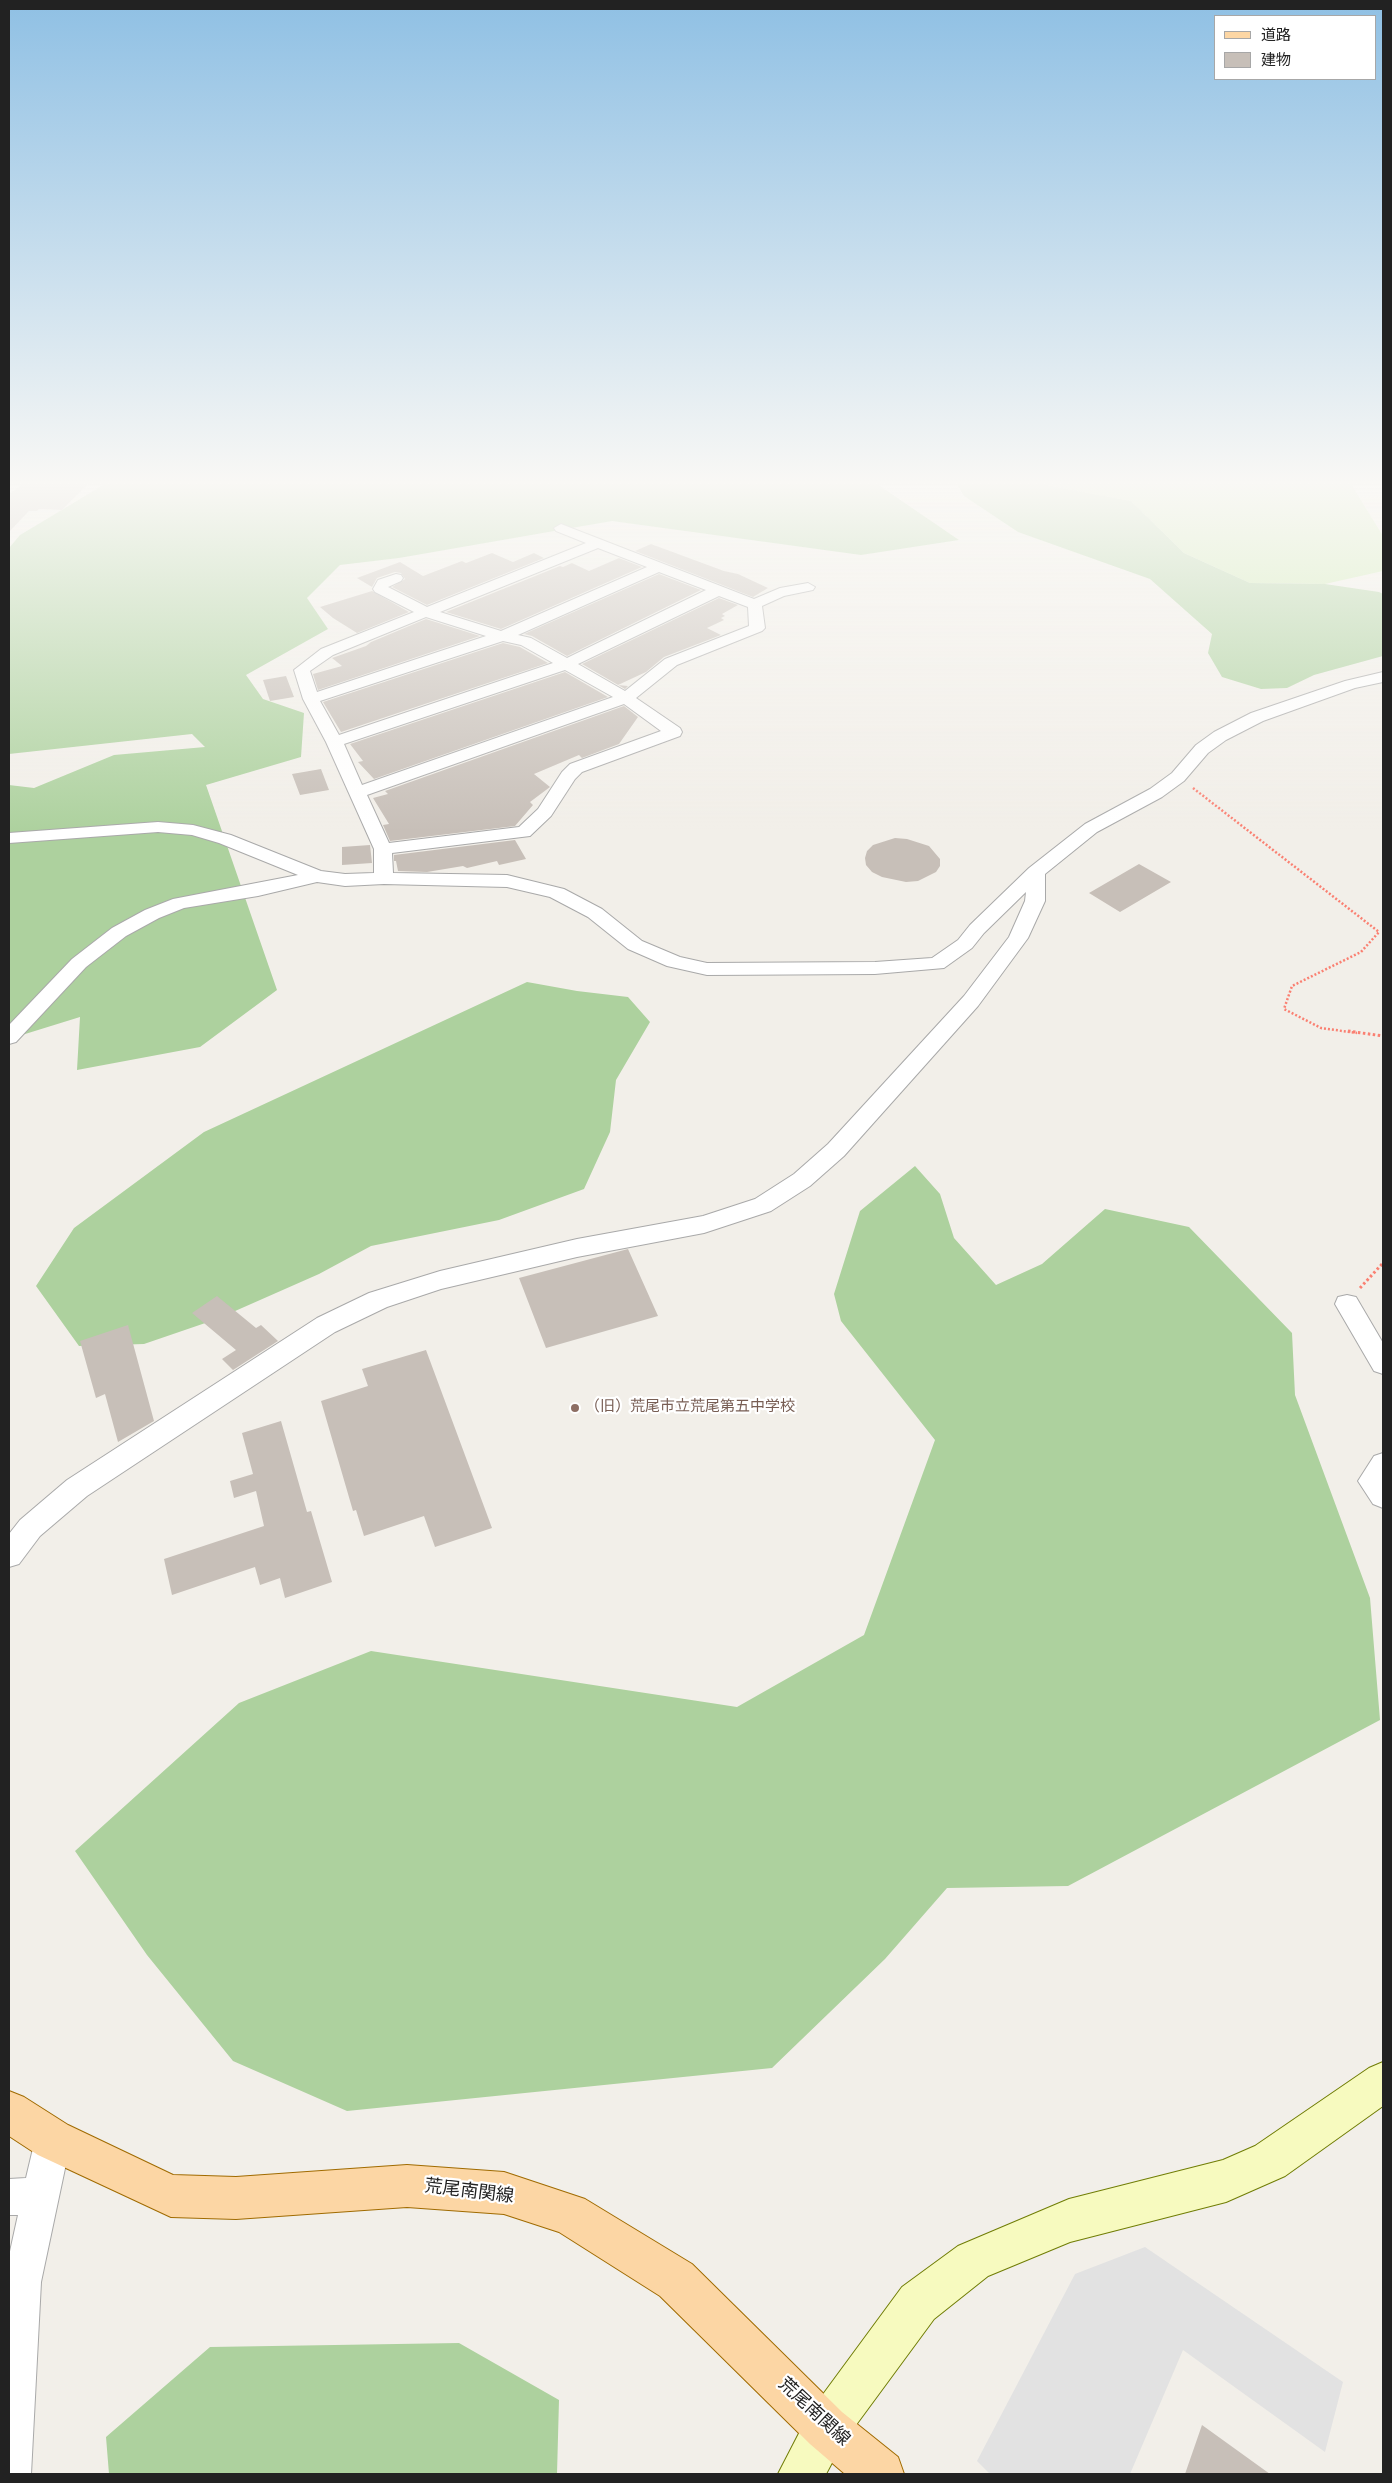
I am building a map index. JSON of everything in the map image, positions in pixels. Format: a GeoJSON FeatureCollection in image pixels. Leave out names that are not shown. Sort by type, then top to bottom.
{"type":"FeatureCollection","features":[{"type":"Feature","properties":{"kind":"main road","name":"荒尾南関線"},"geometry":{"type":"LineString","coordinates":[[9,2112],[53,2140],[171,2196],[236,2198],[407,2186],[504,2193],[570,2214],[676,2280],[826,2428],[880,2474]]}},
{"type":"Feature","properties":{"kind":"street"},"geometry":{"type":"LineString","coordinates":[[384,849],[524,832],[545,812],[568,776],[576,768],[674,732],[626,698],[526,641],[502,636],[428,613],[402,600]]}},
{"type":"Feature","properties":{"kind":"street"},"geometry":{"type":"LineString","coordinates":[[384,878],[384,849],[334,742],[311,699],[302,670],[327,652],[460,600]]}},
{"type":"Feature","properties":{"kind":"street"},"geometry":{"type":"LineString","coordinates":[[311,699],[502,636],[584,600]]}},
{"type":"Feature","properties":{"kind":"street"},"geometry":{"type":"LineString","coordinates":[[334,742],[566,664],[699,600]]}},
{"type":"Feature","properties":{"kind":"street"},"geometry":{"type":"LineString","coordinates":[[357,793],[626,698],[671,662],[757,628],[757,610],[754,604],[744,600]]}},
{"type":"Feature","properties":{"kind":"street"},"geometry":{"type":"LineString","coordinates":[[754,604],[763,600]]}},
{"type":"Feature","properties":{"kind":"street"},"geometry":{"type":"LineString","coordinates":[[9,838],[158,827],[193,830],[225,839],[317,876],[345,880],[384,878],[507,881],[557,892],[595,913],[634,945],[674,962],[707,969],[875,968],[937,964],[966,944],[976,928],[1036,872],[1090,828],[1156,793],[1178,777],[1202,749],[1220,736],[1257,717],[1351,684],[1383,677]]}},
{"type":"Feature","properties":{"kind":"street"},"geometry":{"type":"LineString","coordinates":[[9,1555],[30,1528],[77,1488],[326,1325],[378,1300],[440,1280],[577,1248],[704,1224],[763,1205],[802,1180],[836,1150],[924,1055],[970,1001],[1018,938],[1035,901],[1036,872]]}},
{"type":"Feature","properties":{"kind":"street"},"geometry":{"type":"LineString","coordinates":[[9,1037],[79,963],[119,932],[152,914],[180,903],[258,890],[317,876]]}},
{"type":"Feature","properties":{"kind":"street"},"geometry":{"type":"LineString","coordinates":[[1347,1304],[1383,1364]]}},
{"type":"Feature","properties":{"kind":"street"},"geometry":{"type":"LineString","coordinates":[[1383,1464],[1372,1481],[1383,1496]]}},
{"type":"Feature","properties":{"kind":"street"},"geometry":{"type":"LineString","coordinates":[[800,2474],[826,2428],[918,2303],[973,2261],[1069,2221],[1226,2181],[1270,2161],[1383,2082]]}},
{"type":"Feature","properties":{"kind":"street"},"geometry":{"type":"LineString","coordinates":[[11,2474],[12,2384],[22,2282],[25,2197],[53,2140]]}},
{"type":"Feature","properties":{"kind":"path"},"geometry":{"type":"LineString","coordinates":[[1178,777],[1348,906],[1379,932],[1361,952],[1292,986],[1284,1010],[1321,1028],[1383,1036]]}},
{"type":"Feature","properties":{"kind":"path"},"geometry":{"type":"LineString","coordinates":[[1347,1304],[1383,1263]]}},
{"type":"Feature","properties":{"kind":"green space"},"geometry":{"type":"Polygon","coordinates":[[[9,600],[308,600],[328,629],[246,675],[263,699],[304,713],[301,757],[206,785],[277,990],[200,1047],[77,1070],[80,1017],[9,1039],[9,785],[34,788],[114,755],[205,747],[192,734],[9,754],[9,600]]]}},
{"type":"Feature","properties":{"kind":"green space"},"geometry":{"type":"Polygon","coordinates":[[[1174,600],[1383,600],[1383,656],[1314,675],[1287,688],[1261,689],[1222,677],[1208,653],[1212,634],[1174,600]]]}},
{"type":"Feature","properties":{"kind":"green space"},"geometry":{"type":"Polygon","coordinates":[[[527,982],[577,991],[628,997],[650,1022],[616,1080],[610,1132],[584,1189],[499,1220],[371,1246],[319,1274],[217,1319],[144,1344],[79,1346],[36,1286],[74,1228],[204,1132],[527,982]]]}},
{"type":"Feature","properties":{"kind":"green space"},"geometry":{"type":"Polygon","coordinates":[[[915,1166],[940,1194],[954,1238],[996,1285],[1042,1264],[1105,1209],[1189,1227],[1292,1333],[1295,1395],[1370,1598],[1380,1720],[1068,1886],[947,1888],[885,1959],[772,2068],[347,2111],[233,2061],[147,1955],[75,1851],[239,1703],[371,1651],[737,1707],[864,1635],[935,1440],[841,1321],[834,1294],[860,1211],[915,1166]]]}},
{"type":"Feature","properties":{"kind":"green space"},"geometry":{"type":"Polygon","coordinates":[[[459,2343],[559,2400],[557,2474],[109,2474],[106,2437],[210,2347],[459,2343]]]}},
{"type":"Feature","properties":{"kind":"shaded area"},"geometry":{"type":"Polygon","coordinates":[[[1145,2247],[1343,2382],[1325,2452],[1183,2350],[1130,2474],[990,2474],[977,2461],[1075,2274],[1145,2247]]]}},
{"type":"Feature","properties":{"kind":"building"},"geometry":{"type":"Polygon","coordinates":[[[343,600],[388,600],[409,612],[357,633],[333,618],[320,607],[343,600]]]}},
{"type":"Feature","properties":{"kind":"building"},"geometry":{"type":"Polygon","coordinates":[[[417,600],[440,600],[427,605],[417,600]]]}},
{"type":"Feature","properties":{"kind":"building"},"geometry":{"type":"Polygon","coordinates":[[[476,600],[567,600],[501,629],[446,612],[476,600]]]}},
{"type":"Feature","properties":{"kind":"building"},"geometry":{"type":"Polygon","coordinates":[[[601,600],[681,600],[567,656],[532,636],[524,634],[601,600]]]}},
{"type":"Feature","properties":{"kind":"building"},"geometry":{"type":"Polygon","coordinates":[[[715,600],[724,600],[738,605],[722,614],[725,616],[721,618],[724,620],[707,628],[721,635],[664,657],[646,672],[618,685],[582,664],[715,600]]]}},
{"type":"Feature","properties":{"kind":"building"},"geometry":{"type":"Polygon","coordinates":[[[426,619],[480,636],[318,690],[313,674],[342,666],[332,658],[366,646],[371,642],[426,619]]]}},
{"type":"Feature","properties":{"kind":"building"},"geometry":{"type":"Polygon","coordinates":[[[503,643],[520,647],[548,663],[341,732],[323,702],[503,643]]]}},
{"type":"Feature","properties":{"kind":"building"},"geometry":{"type":"Polygon","coordinates":[[[565,672],[608,697],[374,779],[358,762],[363,761],[350,744],[565,672]]]}},
{"type":"Feature","properties":{"kind":"building"},"geometry":{"type":"Polygon","coordinates":[[[286,676],[294,697],[270,701],[263,680],[286,676]]]}},
{"type":"Feature","properties":{"kind":"building"},"geometry":{"type":"Polygon","coordinates":[[[618,685],[628,686],[625,689],[618,685]]]}},
{"type":"Feature","properties":{"kind":"building"},"geometry":{"type":"Polygon","coordinates":[[[624,706],[638,717],[619,744],[582,758],[579,755],[534,774],[550,787],[530,802],[533,805],[515,826],[390,841],[383,825],[389,824],[373,798],[388,794],[385,791],[624,706]]]}},
{"type":"Feature","properties":{"kind":"building"},"geometry":{"type":"Polygon","coordinates":[[[321,769],[329,790],[300,795],[292,774],[321,769]]]}},
{"type":"Feature","properties":{"kind":"building"},"geometry":{"type":"Polygon","coordinates":[[[895,838],[907,839],[929,846],[940,859],[940,866],[936,872],[918,881],[906,882],[882,877],[872,872],[866,865],[867,851],[873,845],[895,838]]]}},
{"type":"Feature","properties":{"kind":"building"},"geometry":{"type":"Polygon","coordinates":[[[515,840],[526,859],[499,865],[497,861],[467,868],[463,866],[427,872],[398,871],[396,861],[394,861],[394,855],[515,840]]]}},
{"type":"Feature","properties":{"kind":"building"},"geometry":{"type":"Polygon","coordinates":[[[370,845],[372,863],[342,865],[342,847],[370,845]]]}},
{"type":"Feature","properties":{"kind":"building"},"geometry":{"type":"Polygon","coordinates":[[[1139,864],[1171,882],[1120,912],[1089,893],[1139,864]]]}},
{"type":"Feature","properties":{"kind":"building"},"geometry":{"type":"Polygon","coordinates":[[[628,1249],[658,1316],[546,1348],[519,1278],[628,1249]]]}},
{"type":"Feature","properties":{"kind":"building"},"geometry":{"type":"Polygon","coordinates":[[[217,1296],[256,1328],[261,1325],[278,1341],[233,1370],[222,1359],[236,1350],[192,1313],[217,1296]]]}},
{"type":"Feature","properties":{"kind":"building"},"geometry":{"type":"Polygon","coordinates":[[[128,1325],[154,1421],[118,1442],[105,1394],[96,1398],[80,1341],[128,1325]]]}},
{"type":"Feature","properties":{"kind":"building"},"geometry":{"type":"Polygon","coordinates":[[[426,1350],[492,1528],[435,1547],[424,1516],[364,1536],[356,1510],[353,1511],[321,1401],[368,1386],[362,1369],[426,1350]]]}},
{"type":"Feature","properties":{"kind":"building"},"geometry":{"type":"Polygon","coordinates":[[[281,1421],[307,1512],[311,1511],[332,1582],[285,1598],[280,1578],[260,1585],[255,1567],[172,1595],[164,1559],[264,1526],[256,1491],[234,1498],[230,1481],[253,1474],[242,1433],[281,1421]]]}},
{"type":"Feature","properties":{"kind":"building"},"geometry":{"type":"Polygon","coordinates":[[[1202,2425],[1270,2474],[1185,2474],[1202,2425]]]}},
{"type":"Feature","properties":{"kind":"place","name":"（旧）荒尾市立荒尾第五中学校"},"geometry":{"type":"Point","coordinates":[575,1408]}}]}
